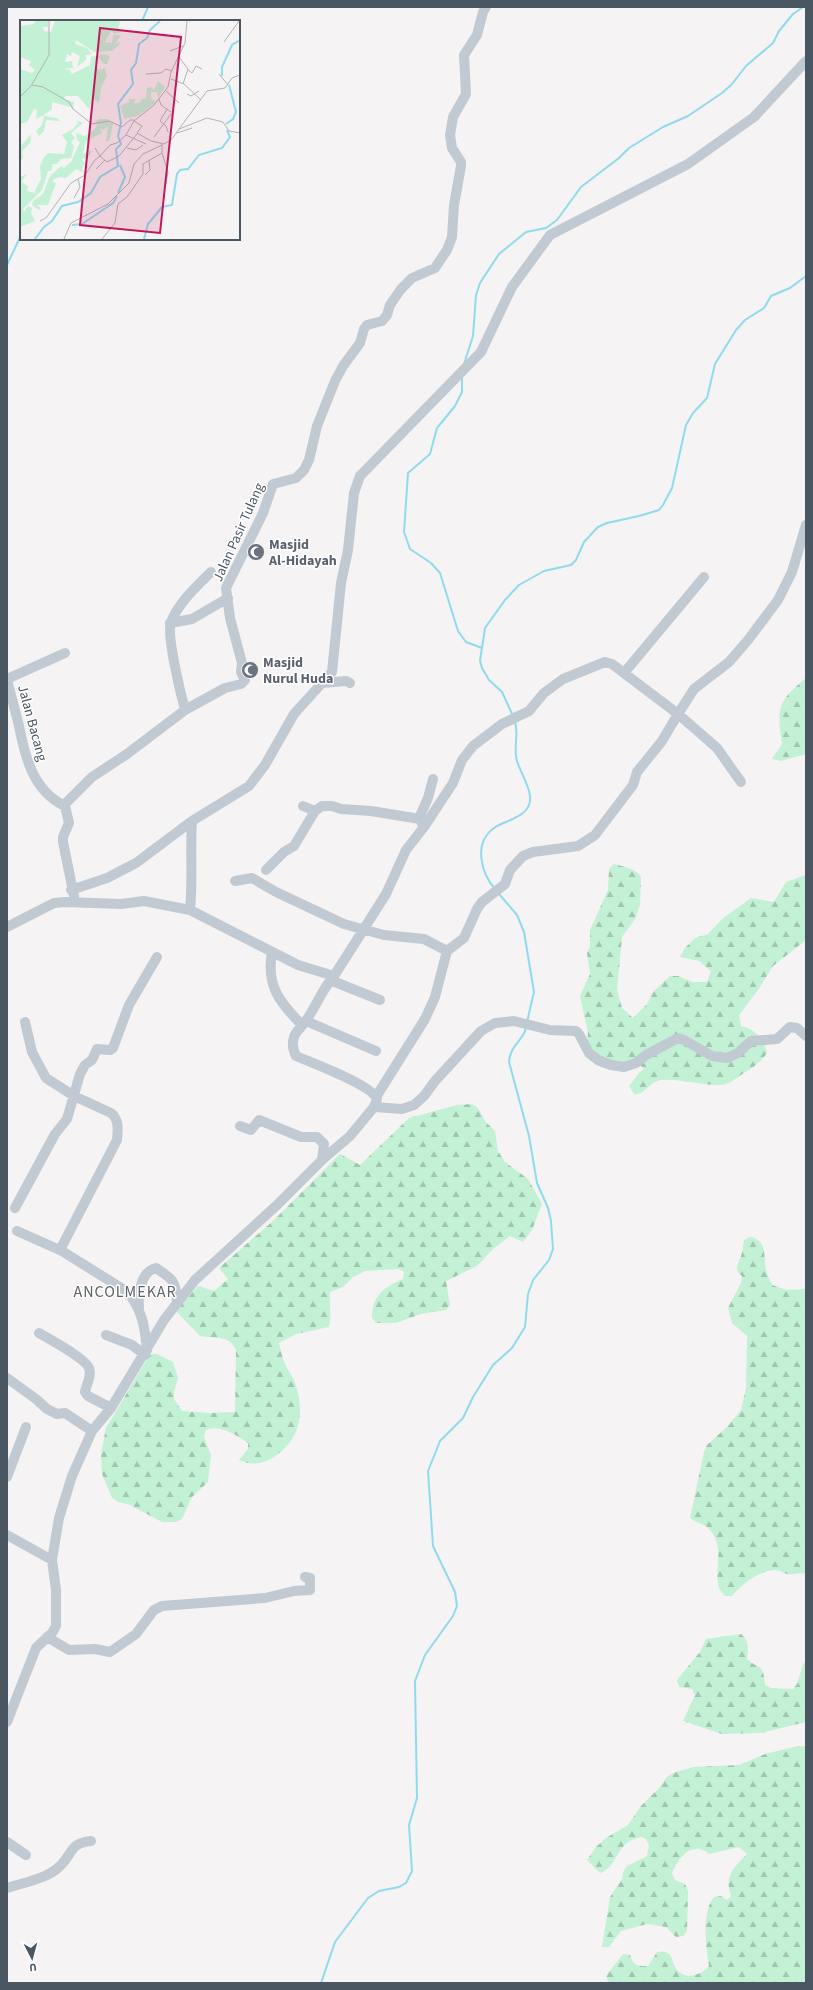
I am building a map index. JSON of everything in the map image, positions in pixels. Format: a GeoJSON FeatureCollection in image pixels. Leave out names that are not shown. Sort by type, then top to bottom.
{"type":"FeatureCollection","features":[{"type":"Feature","properties":{"kind":"street","name":"Jalan Pasir Tulang"},"geometry":{"type":"LineString","coordinates":[[64,806],[75,792],[92,777],[128,754],[185,710],[225,688],[241,684],[245,680],[240,672],[242,663],[235,640],[226,588],[229,578],[263,514],[272,484],[296,478],[304,470],[309,460],[317,426],[343,366],[360,343],[364,329],[367,326],[382,321],[387,315],[390,305],[401,289],[412,278],[436,268],[447,250],[452,237],[454,205],[462,166],[452,148],[450,135],[453,117],[466,94],[464,55],[477,35],[483,12],[486,7]]}},
{"type":"Feature","properties":{"kind":"street"},"geometry":{"type":"LineString","coordinates":[[71,890],[107,878],[125,870],[149,854],[192,821],[249,786],[265,765],[294,714],[332,672],[334,667],[341,584],[348,550],[354,493],[360,476],[481,352],[512,287],[550,235],[688,164],[754,117],[806,61]]}},
{"type":"Feature","properties":{"kind":"street"},"geometry":{"type":"LineString","coordinates":[[7,1722],[36,1648],[54,1630],[56,1626],[56,1590],[52,1560],[59,1518],[70,1483],[92,1431],[111,1408],[177,1302],[195,1280],[277,1205],[322,1160],[350,1136],[375,1102],[425,1020],[435,997],[447,951],[464,938],[477,909],[488,897],[505,884],[510,870],[523,856],[533,852],[578,846],[594,835],[632,785],[637,772],[662,741],[694,689],[729,662],[748,640],[778,600],[792,572],[806,525]]}},
{"type":"Feature","properties":{"kind":"street"},"geometry":{"type":"LineString","coordinates":[[185,710],[180,693],[170,624],[180,603],[211,572]]}},
{"type":"Feature","properties":{"kind":"street"},"geometry":{"type":"LineString","coordinates":[[624,673],[704,577]]}},
{"type":"Feature","properties":{"kind":"street"},"geometry":{"type":"LineString","coordinates":[[170,624],[192,619],[228,598]]}},
{"type":"Feature","properties":{"kind":"street"},"geometry":{"type":"LineString","coordinates":[[7,679],[65,653]]}},
{"type":"Feature","properties":{"kind":"street"},"geometry":{"type":"LineString","coordinates":[[741,782],[717,748],[678,714],[612,664],[605,662],[573,674],[551,686],[529,711],[510,719],[473,746],[462,760],[453,783],[422,823],[406,850],[386,894],[304,1023],[296,1033],[293,1042],[296,1056],[350,1079],[375,1102],[402,1109],[414,1105],[424,1096],[436,1080],[481,1031],[495,1023],[514,1021],[550,1030],[576,1031],[589,1053],[598,1060],[624,1067],[636,1063],[646,1055],[678,1038],[712,1056],[727,1058],[738,1053],[752,1041],[777,1039],[790,1027],[797,1028],[806,1036]]}},
{"type":"Feature","properties":{"kind":"street","name":"Jalan Bacang"},"geometry":{"type":"LineString","coordinates":[[7,679],[22,744],[30,768],[46,793],[52,799],[64,806]]}},
{"type":"Feature","properties":{"kind":"street"},"geometry":{"type":"LineString","coordinates":[[322,683],[346,681],[350,683]]}},
{"type":"Feature","properties":{"kind":"street"},"geometry":{"type":"LineString","coordinates":[[422,823],[433,779]]}},
{"type":"Feature","properties":{"kind":"street"},"geometry":{"type":"LineString","coordinates":[[64,806],[70,823],[63,837],[63,842],[71,890],[76,903]]}},
{"type":"Feature","properties":{"kind":"street"},"geometry":{"type":"LineString","coordinates":[[303,806],[315,811]]}},
{"type":"Feature","properties":{"kind":"street"},"geometry":{"type":"LineString","coordinates":[[266,870],[284,852],[294,846],[315,811],[322,806],[371,811],[422,823]]}},
{"type":"Feature","properties":{"kind":"street"},"geometry":{"type":"LineString","coordinates":[[190,910],[192,893],[190,845],[192,821]]}},
{"type":"Feature","properties":{"kind":"street"},"geometry":{"type":"LineString","coordinates":[[235,881],[252,878],[304,906],[344,924],[384,935],[424,939],[447,951]]}},
{"type":"Feature","properties":{"kind":"street"},"geometry":{"type":"LineString","coordinates":[[7,927],[54,903],[122,904],[144,901],[190,910],[298,965],[332,978],[380,1000]]}},
{"type":"Feature","properties":{"kind":"street"},"geometry":{"type":"LineString","coordinates":[[272,952],[269,968],[272,984],[282,1002],[304,1023],[376,1051]]}},
{"type":"Feature","properties":{"kind":"street"},"geometry":{"type":"LineString","coordinates":[[15,1208],[55,1134],[67,1119],[80,1074],[85,1065],[92,1060],[96,1050],[110,1050],[113,1048],[129,1005],[157,957]]}},
{"type":"Feature","properties":{"kind":"street"},"geometry":{"type":"LineString","coordinates":[[25,1022],[32,1052],[46,1078],[74,1096],[115,1116],[117,1133],[111,1152],[60,1250]]}},
{"type":"Feature","properties":{"kind":"street"},"geometry":{"type":"LineString","coordinates":[[240,1126],[253,1129],[258,1120],[301,1137],[317,1137],[324,1144],[322,1160]]}},
{"type":"Feature","properties":{"kind":"street"},"geometry":{"type":"LineString","coordinates":[[17,1231],[60,1250],[126,1291],[133,1298],[139,1309]]}},
{"type":"Feature","properties":{"kind":"street"},"geometry":{"type":"LineString","coordinates":[[146,1352],[146,1336],[138,1299],[141,1285],[146,1275],[156,1268],[173,1280],[176,1288],[177,1302]]}},
{"type":"Feature","properties":{"kind":"street"},"geometry":{"type":"LineString","coordinates":[[39,1333],[61,1345],[87,1364],[90,1376],[85,1392],[88,1396],[111,1408]]}},
{"type":"Feature","properties":{"kind":"street"},"geometry":{"type":"LineString","coordinates":[[106,1335],[146,1352]]}},
{"type":"Feature","properties":{"kind":"street"},"geometry":{"type":"LineString","coordinates":[[7,1378],[47,1409],[57,1414],[65,1413],[92,1431]]}},
{"type":"Feature","properties":{"kind":"street"},"geometry":{"type":"LineString","coordinates":[[7,1477],[26,1427]]}},
{"type":"Feature","properties":{"kind":"street"},"geometry":{"type":"LineString","coordinates":[[7,1535],[52,1560]]}},
{"type":"Feature","properties":{"kind":"street"},"geometry":{"type":"LineString","coordinates":[[47,1637],[69,1650],[95,1649],[110,1652],[136,1634],[158,1608],[167,1605],[265,1598],[294,1591],[310,1590],[310,1578],[305,1577]]}},
{"type":"Feature","properties":{"kind":"street"},"geometry":{"type":"LineString","coordinates":[[7,1888],[50,1874],[62,1865],[74,1846],[81,1842],[91,1841]]}},
{"type":"Feature","properties":{"kind":"street"},"geometry":{"type":"LineString","coordinates":[[7,1842],[26,1855]]}},
{"type":"Feature","properties":{"kind":"green space"},"geometry":{"type":"Polygon","coordinates":[[[806,678],[806,754],[781,761],[772,759],[782,744],[780,721],[781,706],[789,693],[806,678]]]}},
{"type":"Feature","properties":{"kind":"green space"},"geometry":{"type":"Polygon","coordinates":[[[614,864],[633,870],[641,877],[640,905],[635,919],[622,937],[617,990],[622,1008],[633,1018],[647,1004],[654,991],[670,976],[678,976],[693,982],[707,982],[711,971],[699,961],[680,957],[685,948],[695,938],[708,934],[722,919],[751,898],[774,902],[786,882],[806,875],[806,940],[773,966],[758,990],[739,1015],[741,1026],[746,1027],[758,1035],[764,1043],[767,1053],[751,1069],[731,1082],[713,1085],[677,1080],[661,1080],[654,1083],[643,1092],[635,1095],[629,1086],[644,1069],[641,1066],[611,1070],[599,1066],[585,1056],[588,1033],[580,996],[590,974],[587,953],[590,946],[590,930],[608,890],[609,869],[614,864]]]}},
{"type":"Feature","properties":{"kind":"green space"},"geometry":{"type":"Polygon","coordinates":[[[472,1104],[478,1108],[485,1121],[495,1131],[498,1151],[505,1162],[528,1179],[542,1204],[532,1230],[523,1242],[510,1236],[493,1249],[477,1266],[446,1281],[450,1305],[446,1310],[421,1314],[396,1323],[376,1323],[372,1318],[373,1310],[374,1304],[380,1293],[390,1285],[403,1279],[404,1272],[399,1269],[365,1271],[353,1277],[343,1287],[330,1292],[329,1327],[296,1334],[279,1343],[286,1367],[295,1383],[300,1404],[300,1414],[295,1433],[283,1450],[274,1457],[262,1463],[253,1464],[244,1462],[239,1460],[248,1449],[248,1443],[228,1431],[217,1429],[206,1430],[204,1437],[211,1455],[208,1482],[192,1497],[182,1519],[176,1522],[162,1522],[130,1505],[118,1502],[112,1498],[102,1474],[101,1454],[106,1428],[150,1354],[157,1354],[173,1362],[178,1378],[174,1392],[174,1399],[182,1411],[209,1413],[235,1412],[236,1350],[229,1341],[225,1339],[200,1336],[176,1311],[198,1286],[214,1291],[228,1279],[219,1268],[273,1221],[340,1154],[360,1165],[409,1118],[457,1105],[472,1104]]]}},
{"type":"Feature","properties":{"kind":"green space"},"geometry":{"type":"Polygon","coordinates":[[[750,1237],[760,1241],[764,1249],[766,1270],[772,1285],[787,1290],[806,1289],[806,1574],[787,1574],[777,1570],[769,1571],[751,1579],[732,1596],[725,1596],[718,1585],[718,1549],[714,1535],[707,1527],[690,1518],[704,1452],[707,1445],[728,1426],[741,1410],[746,1388],[747,1336],[732,1323],[728,1308],[741,1283],[742,1276],[739,1274],[737,1267],[742,1254],[744,1240],[750,1237]]]}},
{"type":"Feature","properties":{"kind":"green space"},"geometry":{"type":"Polygon","coordinates":[[[741,1634],[747,1642],[747,1659],[762,1670],[765,1685],[771,1688],[793,1689],[797,1684],[803,1664],[806,1662],[806,1722],[761,1733],[722,1734],[683,1721],[695,1695],[692,1689],[679,1687],[677,1680],[700,1652],[706,1639],[741,1634]]]}},
{"type":"Feature","properties":{"kind":"green space"},"geometry":{"type":"Polygon","coordinates":[[[806,1746],[806,1983],[609,1983],[606,1976],[623,1954],[630,1955],[636,1965],[648,1966],[657,1952],[666,1952],[671,1957],[676,1969],[680,1973],[689,1976],[698,1974],[706,1969],[709,1966],[706,1930],[707,1912],[714,1897],[721,1896],[727,1900],[731,1896],[729,1889],[729,1878],[734,1868],[747,1854],[739,1847],[709,1854],[703,1850],[691,1850],[681,1857],[672,1874],[675,1880],[685,1884],[688,1891],[687,1931],[683,1936],[676,1937],[666,1927],[647,1924],[621,1931],[609,1947],[602,1947],[610,1897],[622,1879],[623,1872],[627,1866],[647,1856],[649,1845],[646,1839],[642,1837],[633,1839],[626,1843],[611,1865],[600,1873],[587,1860],[596,1847],[606,1838],[628,1825],[641,1806],[658,1789],[667,1777],[673,1773],[693,1767],[739,1765],[765,1754],[794,1747],[806,1746]]]}},
{"type":"Feature","properties":{"kind":"waterway"},"geometry":{"type":"LineString","coordinates":[[142,20],[148,7]]}},
{"type":"Feature","properties":{"kind":"waterway"},"geometry":{"type":"LineString","coordinates":[[464,364],[473,336],[476,295],[480,283],[499,254],[526,232],[546,228],[557,220],[581,187],[619,158],[629,148],[663,127],[688,116],[722,93],[732,84],[746,66],[773,43],[779,31],[793,14],[803,7]]}},
{"type":"Feature","properties":{"kind":"waterway"},"geometry":{"type":"LineString","coordinates":[[7,265],[20,237]]}},
{"type":"Feature","properties":{"kind":"waterway"},"geometry":{"type":"LineString","coordinates":[[513,716],[502,692],[489,680],[482,668],[480,661],[485,628],[505,600],[519,585],[544,571],[571,565],[576,560],[584,542],[598,527],[607,523],[659,510],[672,488],[686,425],[693,413],[707,398],[715,364],[736,330],[745,320],[764,308],[771,296],[790,288],[806,276]]}},
{"type":"Feature","properties":{"kind":"waterway"},"geometry":{"type":"LineString","coordinates":[[462,376],[462,392],[455,406],[437,428],[430,454],[408,473],[404,532],[410,549],[431,563],[440,573],[458,631],[466,642],[482,648]]}},
{"type":"Feature","properties":{"kind":"waterway"},"geometry":{"type":"LineString","coordinates":[[495,889],[483,867],[481,858],[483,842],[487,834],[494,828],[523,813],[529,805],[530,800],[530,795],[516,756],[515,722]]}},
{"type":"Feature","properties":{"kind":"waterway"},"geometry":{"type":"LineString","coordinates":[[499,894],[517,915],[524,932],[534,992],[527,1022]]}},
{"type":"Feature","properties":{"kind":"waterway"},"geometry":{"type":"LineString","coordinates":[[321,1983],[335,1942],[368,1898],[379,1891],[399,1887],[406,1883],[412,1871],[409,1825],[417,1798],[415,1681],[425,1655],[453,1616],[457,1606],[455,1592],[433,1546],[428,1471],[440,1441],[463,1418],[473,1397],[493,1365],[512,1348],[525,1327],[528,1294],[533,1280],[549,1260],[553,1249],[551,1221],[548,1208],[537,1183],[529,1136],[509,1062],[512,1051],[526,1028]]}},
{"type":"Feature","properties":{"kind":"place","name":"Masjid Al-Hidayah"},"geometry":{"type":"Point","coordinates":[256,552]}},
{"type":"Feature","properties":{"kind":"place","name":"Masjid Nurul Huda"},"geometry":{"type":"Point","coordinates":[250,670]}},
{"type":"Feature","properties":{"kind":"district","name":"ANCOLMEKAR"},"geometry":{"type":"Point","coordinates":[125,1291]}}]}
